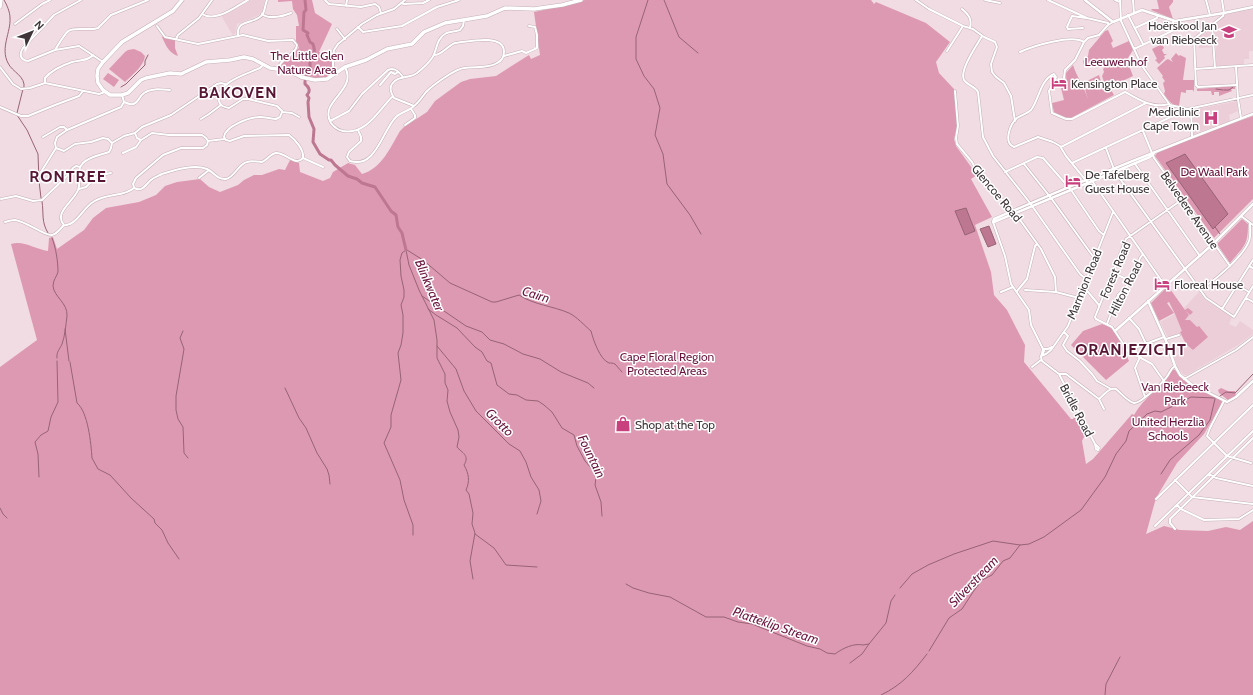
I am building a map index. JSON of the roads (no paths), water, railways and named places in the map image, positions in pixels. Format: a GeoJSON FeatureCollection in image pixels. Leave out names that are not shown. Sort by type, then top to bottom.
{"type":"FeatureCollection","features":[{"type":"Feature","properties":{"kind":"main road"},"geometry":{"type":"LineString","coordinates":[[0,7],[1,0]]}},
{"type":"Feature","properties":{"kind":"main road"},"geometry":{"type":"LineString","coordinates":[[182,0],[173,10],[122,42],[103,62],[98,69],[97,76],[99,86],[105,92],[114,96],[122,96],[129,92],[143,78],[170,72],[183,74],[200,64],[209,61],[230,60],[244,57],[254,59],[263,65],[290,71],[300,77],[315,80],[328,79],[345,67],[366,60],[387,49],[412,44],[424,32],[439,25],[487,16],[505,8],[529,10],[573,1]]}},
{"type":"Feature","properties":{"kind":"street"},"geometry":{"type":"LineString","coordinates":[[16,24],[42,4],[50,0]]}},
{"type":"Feature","properties":{"kind":"street"},"geometry":{"type":"LineString","coordinates":[[79,0],[54,15],[24,48],[21,55],[24,60],[28,61],[54,50],[79,46],[103,62]]}},
{"type":"Feature","properties":{"kind":"street"},"geometry":{"type":"LineString","coordinates":[[54,50],[68,30],[98,28],[111,15],[148,0]]}},
{"type":"Feature","properties":{"kind":"street"},"geometry":{"type":"LineString","coordinates":[[176,39],[178,35],[202,14],[212,0]]}},
{"type":"Feature","properties":{"kind":"street"},"geometry":{"type":"LineString","coordinates":[[202,14],[206,16],[218,15],[248,0]]}},
{"type":"Feature","properties":{"kind":"street"},"geometry":{"type":"LineString","coordinates":[[238,36],[238,29],[240,25],[258,18],[262,14],[267,0]]}},
{"type":"Feature","properties":{"kind":"street"},"geometry":{"type":"LineString","coordinates":[[325,0],[329,4],[346,6],[361,7],[375,4],[379,7],[381,13]]}},
{"type":"Feature","properties":{"kind":"street"},"geometry":{"type":"LineString","coordinates":[[346,6],[348,0]]}},
{"type":"Feature","properties":{"kind":"street"},"geometry":{"type":"LineString","coordinates":[[336,74],[333,70],[333,54],[337,46],[358,27],[381,13],[394,9],[405,0]]}},
{"type":"Feature","properties":{"kind":"street"},"geometry":{"type":"LineString","coordinates":[[401,3],[423,3],[429,0]]}},
{"type":"Feature","properties":{"kind":"street"},"geometry":{"type":"LineString","coordinates":[[358,27],[363,32],[402,26],[437,7],[459,0]]}},
{"type":"Feature","properties":{"kind":"street"},"geometry":{"type":"LineString","coordinates":[[916,0],[992,40],[996,44],[997,49],[991,69],[994,76],[1004,83],[1011,96],[1015,121],[1008,141],[1012,147],[1016,147],[1038,137],[1053,142],[1061,147],[1066,156],[1087,181]]}},
{"type":"Feature","properties":{"kind":"street"},"geometry":{"type":"LineString","coordinates":[[986,0],[1000,3]]}},
{"type":"Feature","properties":{"kind":"street"},"geometry":{"type":"LineString","coordinates":[[1048,0],[1087,18]]}},
{"type":"Feature","properties":{"kind":"street"},"geometry":{"type":"LineString","coordinates":[[1085,0],[1113,22]]}},
{"type":"Feature","properties":{"kind":"street"},"geometry":{"type":"LineString","coordinates":[[1115,0],[1120,1],[1120,19],[1142,66],[1169,104],[1182,108],[1190,108],[1253,95]]}},
{"type":"Feature","properties":{"kind":"street"},"geometry":{"type":"LineString","coordinates":[[1133,0],[1134,13]]}},
{"type":"Feature","properties":{"kind":"street"},"geometry":{"type":"LineString","coordinates":[[1206,0],[1210,15]]}},
{"type":"Feature","properties":{"kind":"street"},"geometry":{"type":"LineString","coordinates":[[1222,0],[1224,13],[1222,18],[1194,40],[1196,85],[1197,87],[1236,85]]}},
{"type":"Feature","properties":{"kind":"street"},"geometry":{"type":"LineString","coordinates":[[1052,84],[1060,86],[1063,85],[1065,70],[1076,60],[1084,42],[1088,38],[1099,35],[1109,24],[1128,15],[1143,10],[1173,21],[1253,7]]}},
{"type":"Feature","properties":{"kind":"street"},"geometry":{"type":"LineString","coordinates":[[962,9],[970,18],[970,28]]}},
{"type":"Feature","properties":{"kind":"street"},"geometry":{"type":"LineString","coordinates":[[262,14],[267,17],[281,16],[292,13]]}},
{"type":"Feature","properties":{"kind":"street"},"geometry":{"type":"LineString","coordinates":[[1128,15],[1143,44]]}},
{"type":"Feature","properties":{"kind":"street"},"geometry":{"type":"LineString","coordinates":[[1135,28],[1156,18],[1158,15]]}},
{"type":"Feature","properties":{"kind":"street"},"geometry":{"type":"LineString","coordinates":[[1084,28],[1068,29],[1067,27],[1072,16],[1087,18],[1109,24]]}},
{"type":"Feature","properties":{"kind":"street"},"geometry":{"type":"LineString","coordinates":[[414,106],[392,97],[390,88],[392,84],[396,80],[403,77],[407,78],[415,74],[429,62],[434,55],[441,36],[448,32],[460,30],[464,26],[464,20]]}},
{"type":"Feature","properties":{"kind":"street"},"geometry":{"type":"LineString","coordinates":[[1134,49],[1174,30],[1173,21]]}},
{"type":"Feature","properties":{"kind":"street"},"geometry":{"type":"LineString","coordinates":[[1212,25],[1215,68]]}},
{"type":"Feature","properties":{"kind":"street"},"geometry":{"type":"LineString","coordinates":[[157,26],[164,36],[198,44],[238,36],[246,36],[268,41],[294,41],[297,45],[296,49],[281,63],[278,69]]}},
{"type":"Feature","properties":{"kind":"street"},"geometry":{"type":"LineString","coordinates":[[358,130],[361,136],[361,141],[349,152],[347,157],[349,161],[356,163],[363,162],[369,158],[395,119],[401,113],[411,109],[429,90],[458,70],[466,67],[495,65],[504,56],[522,51],[526,53],[537,49],[535,27],[529,26]]}},
{"type":"Feature","properties":{"kind":"street"},"geometry":{"type":"LineString","coordinates":[[947,51],[964,26]]}},
{"type":"Feature","properties":{"kind":"street"},"geometry":{"type":"LineString","coordinates":[[337,30],[345,39]]}},
{"type":"Feature","properties":{"kind":"street"},"geometry":{"type":"LineString","coordinates":[[982,36],[967,63],[964,78],[966,82],[974,86],[978,91],[983,137],[994,159],[1031,204],[1082,277],[1086,279]]}},
{"type":"Feature","properties":{"kind":"street"},"geometry":{"type":"LineString","coordinates":[[1020,52],[1051,42],[1078,39],[1084,42]]}},
{"type":"Feature","properties":{"kind":"street"},"geometry":{"type":"LineString","coordinates":[[434,55],[440,54],[450,45],[455,43],[492,40],[497,41],[503,46],[504,56]]}},
{"type":"Feature","properties":{"kind":"street"},"geometry":{"type":"LineString","coordinates":[[533,42],[537,40]]}},
{"type":"Feature","properties":{"kind":"street"},"geometry":{"type":"LineString","coordinates":[[45,83],[45,78],[51,73],[67,64],[88,59],[94,55]]}},
{"type":"Feature","properties":{"kind":"street"},"geometry":{"type":"LineString","coordinates":[[64,224],[61,220],[61,214],[79,189],[80,167],[88,159],[109,152],[112,144],[124,136],[135,133],[142,127],[171,115],[217,84],[225,84],[260,68],[263,65]]}},
{"type":"Feature","properties":{"kind":"street"},"geometry":{"type":"LineString","coordinates":[[1195,69],[1253,65]]}},
{"type":"Feature","properties":{"kind":"street"},"geometry":{"type":"LineString","coordinates":[[1236,66],[1236,85],[1241,118]]}},
{"type":"Feature","properties":{"kind":"street"},"geometry":{"type":"LineString","coordinates":[[0,67],[13,84],[19,88],[28,88],[45,83],[99,94],[105,92]]}},
{"type":"Feature","properties":{"kind":"street"},"geometry":{"type":"LineString","coordinates":[[345,67],[348,74],[346,83],[330,107],[328,114],[330,121],[340,131],[348,132],[358,130],[369,123],[392,97]]}},
{"type":"Feature","properties":{"kind":"street"},"geometry":{"type":"LineString","coordinates":[[330,121],[349,111],[364,92],[388,70],[394,69],[403,77]]}},
{"type":"Feature","properties":{"kind":"street"},"geometry":{"type":"LineString","coordinates":[[380,85],[391,72],[395,74],[398,72]]}},
{"type":"Feature","properties":{"kind":"street"},"geometry":{"type":"LineString","coordinates":[[1015,121],[1030,111],[1041,89],[1053,74],[1056,77],[1049,93],[1052,113],[1066,119],[1072,118],[1125,92],[1146,103],[1160,105],[1169,104]]}},
{"type":"Feature","properties":{"kind":"street"},"geometry":{"type":"LineString","coordinates":[[225,84],[219,100],[222,105],[229,108],[243,99],[248,99],[277,106],[282,112]]}},
{"type":"Feature","properties":{"kind":"street"},"geometry":{"type":"LineString","coordinates":[[124,102],[127,104],[135,103],[143,94],[150,90],[170,90]]}},
{"type":"Feature","properties":{"kind":"street"},"geometry":{"type":"LineString","coordinates":[[0,107],[21,116],[28,116],[54,104],[79,96],[83,91]]}},
{"type":"Feature","properties":{"kind":"street","name":"Glencoe Road"},"geometry":{"type":"LineString","coordinates":[[955,91],[958,126],[956,138],[957,144],[972,162],[980,177],[1016,211],[1037,244],[1055,277],[1056,292]]}},
{"type":"Feature","properties":{"kind":"street"},"geometry":{"type":"LineString","coordinates":[[122,96],[124,102]]}},
{"type":"Feature","properties":{"kind":"street"},"geometry":{"type":"LineString","coordinates":[[41,172],[56,148],[54,143],[56,139],[67,130],[121,107],[124,102]]}},
{"type":"Feature","properties":{"kind":"street"},"geometry":{"type":"LineString","coordinates":[[1061,147],[1146,103]]}},
{"type":"Feature","properties":{"kind":"street"},"geometry":{"type":"LineString","coordinates":[[201,118],[210,114],[222,105]]}},
{"type":"Feature","properties":{"kind":"street"},"geometry":{"type":"LineString","coordinates":[[1182,108],[1183,112]]}},
{"type":"Feature","properties":{"kind":"street"},"geometry":{"type":"LineString","coordinates":[[1072,163],[1190,108]]}},
{"type":"Feature","properties":{"kind":"street"},"geometry":{"type":"LineString","coordinates":[[1190,108],[1192,136]]}},
{"type":"Feature","properties":{"kind":"street"},"geometry":{"type":"LineString","coordinates":[[405,125],[415,118],[415,115],[411,109]]}},
{"type":"Feature","properties":{"kind":"street"},"geometry":{"type":"LineString","coordinates":[[282,112],[292,113],[299,117]]}},
{"type":"Feature","properties":{"kind":"street"},"geometry":{"type":"LineString","coordinates":[[225,139],[224,135],[226,131],[251,117],[276,119],[280,118],[282,112]]}},
{"type":"Feature","properties":{"kind":"street"},"geometry":{"type":"LineString","coordinates":[[1062,192],[1068,187],[1091,180],[1192,136],[1253,114]]}},
{"type":"Feature","properties":{"kind":"street"},"geometry":{"type":"LineString","coordinates":[[43,137],[60,127],[64,127],[67,130]]}},
{"type":"Feature","properties":{"kind":"street","name":"Belvedere Avenue"},"geometry":{"type":"LineString","coordinates":[[1143,131],[1153,154],[1230,266]]}},
{"type":"Feature","properties":{"kind":"street"},"geometry":{"type":"LineString","coordinates":[[135,133],[136,138],[141,140]]}},
{"type":"Feature","properties":{"kind":"street"},"geometry":{"type":"LineString","coordinates":[[124,153],[136,147],[141,140],[145,139],[150,133],[169,135],[202,135],[208,141]]}},
{"type":"Feature","properties":{"kind":"street"},"geometry":{"type":"LineString","coordinates":[[208,141],[225,139],[232,141],[244,136],[289,135],[302,151],[303,158]]}},
{"type":"Feature","properties":{"kind":"street"},"geometry":{"type":"LineString","coordinates":[[56,148],[64,151],[75,144],[92,142],[103,138],[108,139],[112,144]]}},
{"type":"Feature","properties":{"kind":"street"},"geometry":{"type":"LineString","coordinates":[[134,188],[133,184],[136,178],[164,155],[181,148],[204,148],[208,141]]}},
{"type":"Feature","properties":{"kind":"street"},"geometry":{"type":"LineString","coordinates":[[1106,148],[1115,170],[1206,299],[1234,317],[1253,286]]}},
{"type":"Feature","properties":{"kind":"street"},"geometry":{"type":"LineString","coordinates":[[64,224],[67,225],[73,223],[86,207],[99,199],[110,195],[126,193],[134,188],[139,190],[142,189],[154,178],[175,170],[197,168],[209,170],[218,178],[225,179],[231,176],[244,163],[251,161],[262,162],[274,154],[280,154],[298,161],[303,158]]}},
{"type":"Feature","properties":{"kind":"street"},"geometry":{"type":"LineString","coordinates":[[1005,172],[1039,157],[1043,158],[1071,190],[1099,231],[1104,235]]}},
{"type":"Feature","properties":{"kind":"street"},"geometry":{"type":"LineString","coordinates":[[303,158],[323,167]]}},
{"type":"Feature","properties":{"kind":"street"},"geometry":{"type":"LineString","coordinates":[[1134,162],[1200,256]]}},
{"type":"Feature","properties":{"kind":"street"},"geometry":{"type":"LineString","coordinates":[[1024,164],[1050,196],[1095,257]]}},
{"type":"Feature","properties":{"kind":"street"},"geometry":{"type":"LineString","coordinates":[[1,199],[16,196],[33,201],[42,200],[66,177],[74,167],[80,167]]}},
{"type":"Feature","properties":{"kind":"street"},"geometry":{"type":"LineString","coordinates":[[199,178],[209,170]]}},
{"type":"Feature","properties":{"kind":"street"},"geometry":{"type":"LineString","coordinates":[[79,189],[86,187],[97,176],[111,173]]}},
{"type":"Feature","properties":{"kind":"street"},"geometry":{"type":"LineString","coordinates":[[1091,180],[1166,285]]}},
{"type":"Feature","properties":{"kind":"street"},"geometry":{"type":"LineString","coordinates":[[1032,368],[1041,360],[1041,356],[1044,353],[1043,349],[1030,325],[1029,310],[1020,294],[1013,287],[1010,280],[1005,256],[993,222],[994,219],[1050,196],[1071,190],[1087,181]]}},
{"type":"Feature","properties":{"kind":"street","name":"Forest Road"},"geometry":{"type":"LineString","coordinates":[[1107,324],[1095,319],[1126,240],[1183,199]]}},
{"type":"Feature","properties":{"kind":"street"},"geometry":{"type":"LineString","coordinates":[[1115,331],[1200,256],[1253,204]]}},
{"type":"Feature","properties":{"kind":"street","name":"Marmion Road"},"geometry":{"type":"LineString","coordinates":[[1041,356],[1048,353],[1068,325],[1110,218],[1114,213]]}},
{"type":"Feature","properties":{"kind":"street"},"geometry":{"type":"LineString","coordinates":[[1241,216],[1253,225]]}},
{"type":"Feature","properties":{"kind":"street"},"geometry":{"type":"LineString","coordinates":[[5,222],[14,220],[21,221],[50,236],[56,234],[64,224]]}},
{"type":"Feature","properties":{"kind":"street"},"geometry":{"type":"LineString","coordinates":[[1200,290],[1230,266],[1246,246],[1249,239],[1250,223]]}},
{"type":"Feature","properties":{"kind":"street"},"geometry":{"type":"LineString","coordinates":[[1020,294],[1027,280],[1035,246],[1037,244]]}},
{"type":"Feature","properties":{"kind":"street","name":"Hilton Road"},"geometry":{"type":"LineString","coordinates":[[1107,324],[1118,295],[1131,281],[1143,254]]}},
{"type":"Feature","properties":{"kind":"street"},"geometry":{"type":"LineString","coordinates":[[1222,309],[1253,260]]}},
{"type":"Feature","properties":{"kind":"street"},"geometry":{"type":"LineString","coordinates":[[1249,266],[1253,268]]}},
{"type":"Feature","properties":{"kind":"street"},"geometry":{"type":"LineString","coordinates":[[1113,273],[1131,281]]}},
{"type":"Feature","properties":{"kind":"street"},"geometry":{"type":"LineString","coordinates":[[1237,285],[1249,292]]}},
{"type":"Feature","properties":{"kind":"street"},"geometry":{"type":"LineString","coordinates":[[1017,291],[1023,286]]}},
{"type":"Feature","properties":{"kind":"street"},"geometry":{"type":"LineString","coordinates":[[1083,286],[1100,305]]}},
{"type":"Feature","properties":{"kind":"street"},"geometry":{"type":"LineString","coordinates":[[1001,292],[1013,287]]}},
{"type":"Feature","properties":{"kind":"street"},"geometry":{"type":"LineString","coordinates":[[1026,290],[1056,292],[1079,298]]}},
{"type":"Feature","properties":{"kind":"street"},"geometry":{"type":"LineString","coordinates":[[1246,298],[1253,302]]}},
{"type":"Feature","properties":{"kind":"street"},"geometry":{"type":"LineString","coordinates":[[1148,302],[1171,350],[1175,366],[1184,379],[1228,402],[1236,397],[1253,381]]}},
{"type":"Feature","properties":{"kind":"street"},"geometry":{"type":"LineString","coordinates":[[1129,318],[1139,329],[1146,344]]}},
{"type":"Feature","properties":{"kind":"street"},"geometry":{"type":"LineString","coordinates":[[1107,324],[1112,327],[1129,352],[1152,364],[1164,381]]}},
{"type":"Feature","properties":{"kind":"street"},"geometry":{"type":"LineString","coordinates":[[1064,332],[1068,336],[1064,344],[1066,349],[1081,362],[1097,382],[1111,389],[1116,389],[1133,403],[1137,402],[1164,381],[1170,369],[1175,366]]}},
{"type":"Feature","properties":{"kind":"street"},"geometry":{"type":"LineString","coordinates":[[1129,352],[1132,349],[1146,344],[1179,335]]}},
{"type":"Feature","properties":{"kind":"street"},"geometry":{"type":"LineString","coordinates":[[1184,379],[1236,350],[1253,337]]}},
{"type":"Feature","properties":{"kind":"street"},"geometry":{"type":"LineString","coordinates":[[1043,349],[1048,349],[1053,346]]}},
{"type":"Feature","properties":{"kind":"street"},"geometry":{"type":"LineString","coordinates":[[1140,358],[1135,368],[1145,396]]}},
{"type":"Feature","properties":{"kind":"street","name":"Bridle Road"},"geometry":{"type":"LineString","coordinates":[[1041,360],[1044,364],[1059,374],[1095,444]]}},
{"type":"Feature","properties":{"kind":"street"},"geometry":{"type":"LineString","coordinates":[[1059,374],[1066,374],[1099,399],[1104,409]]}},
{"type":"Feature","properties":{"kind":"street"},"geometry":{"type":"LineString","coordinates":[[1099,399],[1111,389]]}},
{"type":"Feature","properties":{"kind":"street"},"geometry":{"type":"LineString","coordinates":[[1224,401],[1207,436],[1227,456],[1251,463]]}},
{"type":"Feature","properties":{"kind":"street"},"geometry":{"type":"LineString","coordinates":[[1156,499],[1253,405]]}},
{"type":"Feature","properties":{"kind":"street"},"geometry":{"type":"LineString","coordinates":[[1155,526],[1253,431]]}},
{"type":"Feature","properties":{"kind":"street"},"geometry":{"type":"LineString","coordinates":[[1175,529],[1170,524],[1170,520],[1253,438]]}},
{"type":"Feature","properties":{"kind":"street"},"geometry":{"type":"LineString","coordinates":[[1209,474],[1216,478],[1253,486]]}},
{"type":"Feature","properties":{"kind":"street"},"geometry":{"type":"LineString","coordinates":[[1175,480],[1192,497],[1253,504]]}},
{"type":"Feature","properties":{"kind":"street"},"geometry":{"type":"LineString","coordinates":[[1177,505],[1181,509],[1202,519],[1208,520],[1239,519],[1253,510]]}},
{"type":"Feature","properties":{"kind":"waterway"},"geometry":{"type":"LineString","coordinates":[[4,0],[10,18],[5,46],[6,57],[10,66],[23,80],[24,88]]}},
{"type":"Feature","properties":{"kind":"waterway","name":"Blinkwater"},"geometry":{"type":"LineString","coordinates":[[305,0],[306,10],[304,12],[303,30],[308,33],[307,35],[310,42],[313,44],[315,51],[310,60],[310,71],[306,76]]}},
{"type":"Feature","properties":{"kind":"waterway"},"geometry":{"type":"LineString","coordinates":[[648,0],[636,37],[636,59],[644,76],[654,89],[660,108],[655,135],[663,154],[667,184],[690,215],[701,234]]}},
{"type":"Feature","properties":{"kind":"waterway"},"geometry":{"type":"LineString","coordinates":[[664,0],[679,37],[698,53]]}},
{"type":"Feature","properties":{"kind":"waterway"},"geometry":{"type":"LineString","coordinates":[[121,87],[145,65],[148,55]]}},
{"type":"Feature","properties":{"kind":"waterway","name":"Blinkwater"},"geometry":{"type":"LineString","coordinates":[[305,81],[305,84],[309,89],[307,95],[309,98],[309,117],[314,129],[313,142],[320,154],[331,160],[348,176],[357,179],[362,183],[375,187],[391,211],[396,215],[398,227],[402,233],[406,250]]}},
{"type":"Feature","properties":{"kind":"waterway"},"geometry":{"type":"LineString","coordinates":[[1224,90],[1229,90],[1233,87]]}},
{"type":"Feature","properties":{"kind":"waterway"},"geometry":{"type":"LineString","coordinates":[[17,113],[23,89]]}},
{"type":"Feature","properties":{"kind":"waterway"},"geometry":{"type":"LineString","coordinates":[[1216,89],[1223,90]]}},
{"type":"Feature","properties":{"kind":"waterway"},"geometry":{"type":"LineString","coordinates":[[17,115],[27,130],[38,154],[41,198]]}},
{"type":"Feature","properties":{"kind":"waterway"},"geometry":{"type":"LineString","coordinates":[[42,201],[44,221],[48,233]]}},
{"type":"Feature","properties":{"kind":"waterway"},"geometry":{"type":"LineString","coordinates":[[1215,227],[1220,234]]}},
{"type":"Feature","properties":{"kind":"waterway"},"geometry":{"type":"LineString","coordinates":[[52,238],[58,264],[58,272],[53,286],[56,294],[67,311],[64,337],[57,358]]}},
{"type":"Feature","properties":{"kind":"waterway","name":"Blinkwater"},"geometry":{"type":"LineString","coordinates":[[406,250],[409,265],[419,290],[434,320],[437,340],[437,358],[445,374],[445,383],[448,390],[447,401],[458,430],[459,437],[457,447],[466,456],[466,462],[464,465],[468,474],[468,484],[466,490],[469,494],[473,513],[472,524],[475,533],[470,561],[473,579]]}},
{"type":"Feature","properties":{"kind":"waterway"},"geometry":{"type":"LineString","coordinates":[[406,250],[402,253],[400,260],[404,290],[404,297],[401,305],[403,315],[403,333],[398,353],[401,380],[391,415],[391,427],[384,443],[400,480],[404,500],[413,525],[413,535]]}},
{"type":"Feature","properties":{"kind":"waterway","name":"Cairn"},"geometry":{"type":"LineString","coordinates":[[407,250],[423,260],[450,283],[492,302],[519,295],[531,301],[569,313],[591,331],[597,349],[603,358],[609,363],[615,364],[622,372]]}},
{"type":"Feature","properties":{"kind":"waterway"},"geometry":{"type":"LineString","coordinates":[[422,296],[466,326],[482,332],[490,340],[504,344],[523,354],[540,359],[561,372],[588,383],[594,388]]}},
{"type":"Feature","properties":{"kind":"waterway","name":"Fountain"},"geometry":{"type":"LineString","coordinates":[[428,309],[457,328],[475,347],[482,352],[487,361],[491,363],[497,385],[509,394],[517,395],[526,400],[538,401],[552,412],[562,428],[574,435],[577,446],[596,478],[595,485],[601,502],[602,516]]}},
{"type":"Feature","properties":{"kind":"waterway"},"geometry":{"type":"LineString","coordinates":[[65,329],[69,361]]}},
{"type":"Feature","properties":{"kind":"waterway"},"geometry":{"type":"LineString","coordinates":[[183,331],[180,338],[184,349],[176,396],[176,410],[178,419],[183,427],[184,453],[188,458]]}},
{"type":"Feature","properties":{"kind":"waterway","name":"Grotto"},"geometry":{"type":"LineString","coordinates":[[437,346],[456,369],[464,391],[476,411],[509,444],[520,451],[526,462],[531,477],[539,490],[541,501],[537,514]]}},
{"type":"Feature","properties":{"kind":"waterway"},"geometry":{"type":"LineString","coordinates":[[39,477],[38,454],[35,442],[41,435],[48,431],[51,417],[58,402],[57,361]]}},
{"type":"Feature","properties":{"kind":"waterway"},"geometry":{"type":"LineString","coordinates":[[70,362],[77,403],[84,413],[90,436],[92,458],[98,469],[110,475],[131,498],[154,519],[155,523],[162,530],[168,543],[179,559]]}},
{"type":"Feature","properties":{"kind":"waterway"},"geometry":{"type":"LineString","coordinates":[[1220,396],[1226,392],[1235,393],[1253,374]]}},
{"type":"Feature","properties":{"kind":"waterway"},"geometry":{"type":"LineString","coordinates":[[285,388],[317,453],[327,469],[330,484]]}},
{"type":"Feature","properties":{"kind":"waterway","name":"Platteklip Stream"},"geometry":{"type":"LineString","coordinates":[[900,588],[912,574],[928,565],[954,554],[993,541],[1020,545],[1029,544],[1044,537],[1081,510],[1105,477],[1116,454],[1126,441],[1129,431],[1147,414],[1155,411],[1161,412],[1191,397],[1215,398]]}},
{"type":"Feature","properties":{"kind":"waterway"},"geometry":{"type":"LineString","coordinates":[[1161,474],[1170,460],[1199,435],[1210,420],[1215,399]]}},
{"type":"Feature","properties":{"kind":"waterway"},"geometry":{"type":"LineString","coordinates":[[0,508],[7,518]]}},
{"type":"Feature","properties":{"kind":"waterway"},"geometry":{"type":"LineString","coordinates":[[475,534],[494,548],[506,565],[537,567]]}},
{"type":"Feature","properties":{"kind":"waterway","name":"Silverstream"},"geometry":{"type":"LineString","coordinates":[[929,651],[949,618],[962,609],[982,580],[992,575],[1003,561],[1010,558],[1020,545]]}},
{"type":"Feature","properties":{"kind":"waterway","name":"Platteklip Stream"},"geometry":{"type":"LineString","coordinates":[[626,584],[649,593],[670,597],[706,617],[724,617],[738,622],[752,624],[807,646],[820,649],[827,653],[835,654],[852,645],[869,644],[886,623],[891,601],[895,595]]}},
{"type":"Feature","properties":{"kind":"waterway"},"geometry":{"type":"LineString","coordinates":[[850,663],[862,654],[869,644]]}},
{"type":"Feature","properties":{"kind":"waterway","name":"Silverstream"},"geometry":{"type":"LineString","coordinates":[[881,695],[907,678],[927,654]]}},
{"type":"Feature","properties":{"kind":"waterway"},"geometry":{"type":"LineString","coordinates":[[1105,695],[1106,684],[1120,657]]}},
{"type":"Feature","properties":{"kind":"place","name":"Hoërskool Jan van Riebeeck"},"geometry":{"type":"Point","coordinates":[1229,32]}},
{"type":"Feature","properties":{"kind":"place","name":"Kensington Place"},"geometry":{"type":"Point","coordinates":[1059,83]}},
{"type":"Feature","properties":{"kind":"place","name":"Mediclinic Cape Town"},"geometry":{"type":"Point","coordinates":[1211,118]}},
{"type":"Feature","properties":{"kind":"place","name":"De Tafelberg Guest House"},"geometry":{"type":"Point","coordinates":[1073,181]}},
{"type":"Feature","properties":{"kind":"place","name":"Floreal House"},"geometry":{"type":"Point","coordinates":[1162,284]}},
{"type":"Feature","properties":{"kind":"place","name":"Shop at the Top"},"geometry":{"type":"Point","coordinates":[623,424]}},
{"type":"Feature","properties":{"kind":"district","name":"BAKOVEN"},"geometry":{"type":"Point","coordinates":[238,92]}},
{"type":"Feature","properties":{"kind":"district","name":"RONTREE"},"geometry":{"type":"Point","coordinates":[68,176]}},
{"type":"Feature","properties":{"kind":"district","name":"ORANJEZICHT"},"geometry":{"type":"Point","coordinates":[1131,349]}},
{"type":"Feature","properties":{"kind":"park label","name":"Leeuwenhof"},"geometry":{"type":"Point","coordinates":[1116,61]}},
{"type":"Feature","properties":{"kind":"park label","name":"The Little Glen Nature Area"},"geometry":{"type":"Point","coordinates":[307,62]}},
{"type":"Feature","properties":{"kind":"park label","name":"De Waal Park"},"geometry":{"type":"Point","coordinates":[1214,171]}},
{"type":"Feature","properties":{"kind":"park label","name":"Cape Floral Region Protected Areas"},"geometry":{"type":"Point","coordinates":[667,363]}},
{"type":"Feature","properties":{"kind":"park label","name":"Van Riebeeck Park"},"geometry":{"type":"Point","coordinates":[1175,393]}},
{"type":"Feature","properties":{"kind":"park label","name":"United Herzlia Schools"},"geometry":{"type":"Point","coordinates":[1168,428]}}]}
